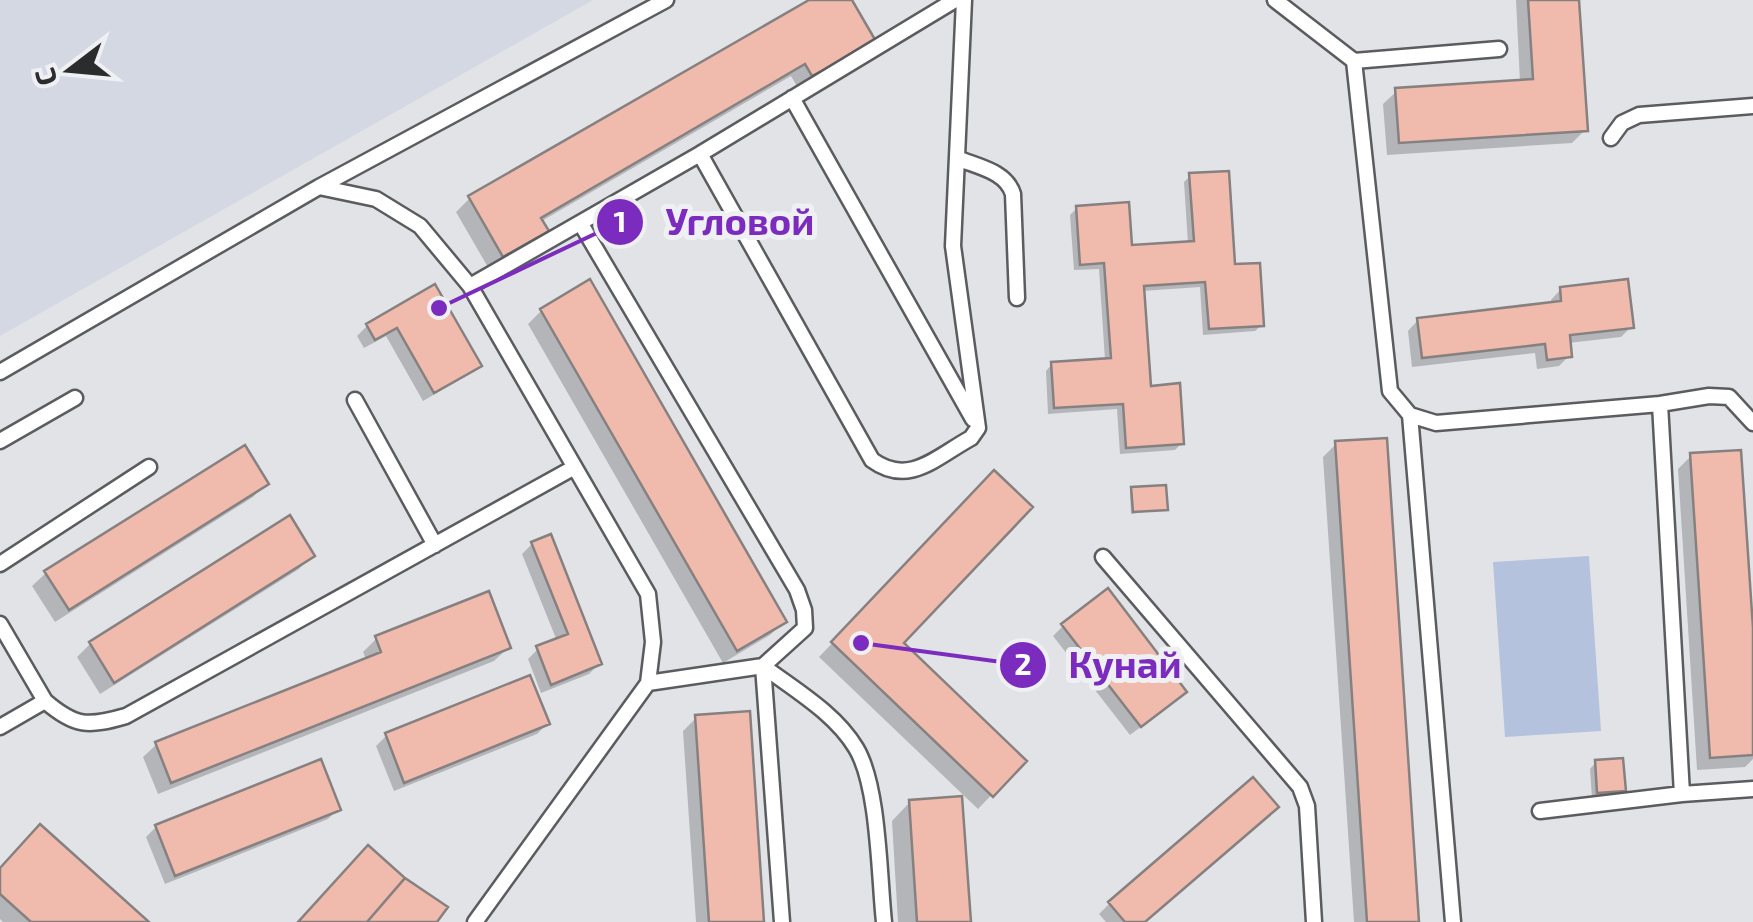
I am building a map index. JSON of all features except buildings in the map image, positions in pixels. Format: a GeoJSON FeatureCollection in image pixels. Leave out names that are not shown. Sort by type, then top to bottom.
{"type":"FeatureCollection","features":[{"type":"Feature","properties":{"kind":"lane"},"geometry":{"type":"LineString","coordinates":[[0,372],[319,186],[666,0]]}},
{"type":"Feature","properties":{"kind":"lane"},"geometry":{"type":"LineString","coordinates":[[470,286],[956,0]]}},
{"type":"Feature","properties":{"kind":"lane"},"geometry":{"type":"LineString","coordinates":[[700,154],[872,460],[889,473],[909,473],[971,438],[978,428],[953,246],[964,0]]}},
{"type":"Feature","properties":{"kind":"lane"},"geometry":{"type":"LineString","coordinates":[[1275,0],[1354,61],[1499,49]]}},
{"type":"Feature","properties":{"kind":"lane"},"geometry":{"type":"LineString","coordinates":[[1354,61],[1390,391],[1410,415],[1453,922]]}},
{"type":"Feature","properties":{"kind":"lane"},"geometry":{"type":"LineString","coordinates":[[792,98],[978,428]]}},
{"type":"Feature","properties":{"kind":"lane"},"geometry":{"type":"LineString","coordinates":[[1611,138],[1622,123],[1638,114],[1753,106]]}},
{"type":"Feature","properties":{"kind":"lane"},"geometry":{"type":"LineString","coordinates":[[957,158],[1010,184],[1016,298]]}},
{"type":"Feature","properties":{"kind":"lane"},"geometry":{"type":"LineString","coordinates":[[319,186],[376,199],[420,226],[470,286],[648,594],[653,642],[648,682],[475,922]]}},
{"type":"Feature","properties":{"kind":"lane"},"geometry":{"type":"LineString","coordinates":[[581,224],[798,590],[804,610],[805,628],[764,666],[648,682]]}},
{"type":"Feature","properties":{"kind":"lane"},"geometry":{"type":"LineString","coordinates":[[1410,415],[1436,422],[1729,396],[1753,423]]}},
{"type":"Feature","properties":{"kind":"lane"},"geometry":{"type":"LineString","coordinates":[[0,441],[75,398]]}},
{"type":"Feature","properties":{"kind":"lane"},"geometry":{"type":"LineString","coordinates":[[354,400],[435,545]]}},
{"type":"Feature","properties":{"kind":"lane"},"geometry":{"type":"LineString","coordinates":[[1660,404],[1682,794]]}},
{"type":"Feature","properties":{"kind":"lane"},"geometry":{"type":"LineString","coordinates":[[0,564],[149,467]]}},
{"type":"Feature","properties":{"kind":"lane"},"geometry":{"type":"LineString","coordinates":[[0,624],[45,701],[68,721],[96,725],[126,716],[573,468]]}},
{"type":"Feature","properties":{"kind":"lane"},"geometry":{"type":"LineString","coordinates":[[1103,557],[1300,787],[1307,806],[1314,922]]}},
{"type":"Feature","properties":{"kind":"lane"},"geometry":{"type":"LineString","coordinates":[[764,666],[782,922]]}},
{"type":"Feature","properties":{"kind":"lane"},"geometry":{"type":"LineString","coordinates":[[764,666],[827,714],[855,746],[868,774],[884,922]]}},
{"type":"Feature","properties":{"kind":"lane"},"geometry":{"type":"LineString","coordinates":[[0,727],[45,701]]}},
{"type":"Feature","properties":{"kind":"lane"},"geometry":{"type":"LineString","coordinates":[[1540,810],[1753,789]]}},
{"type":"Feature","properties":{"kind":"shaded area"},"geometry":{"type":"Polygon","coordinates":[[[0,0],[593,0],[0,336],[0,0]]]}},
{"type":"Feature","properties":{"kind":"shaded area"},"geometry":{"type":"Polygon","coordinates":[[[1589,556],[1601,731],[1505,737],[1493,562],[1589,556]]]}},
{"type":"Feature","properties":{"kind":"place","name":"Угловой"},"geometry":{"type":"Point","coordinates":[439,308]}},
{"type":"Feature","properties":{"kind":"place","name":"Кунай"},"geometry":{"type":"Point","coordinates":[861,643]}}]}
